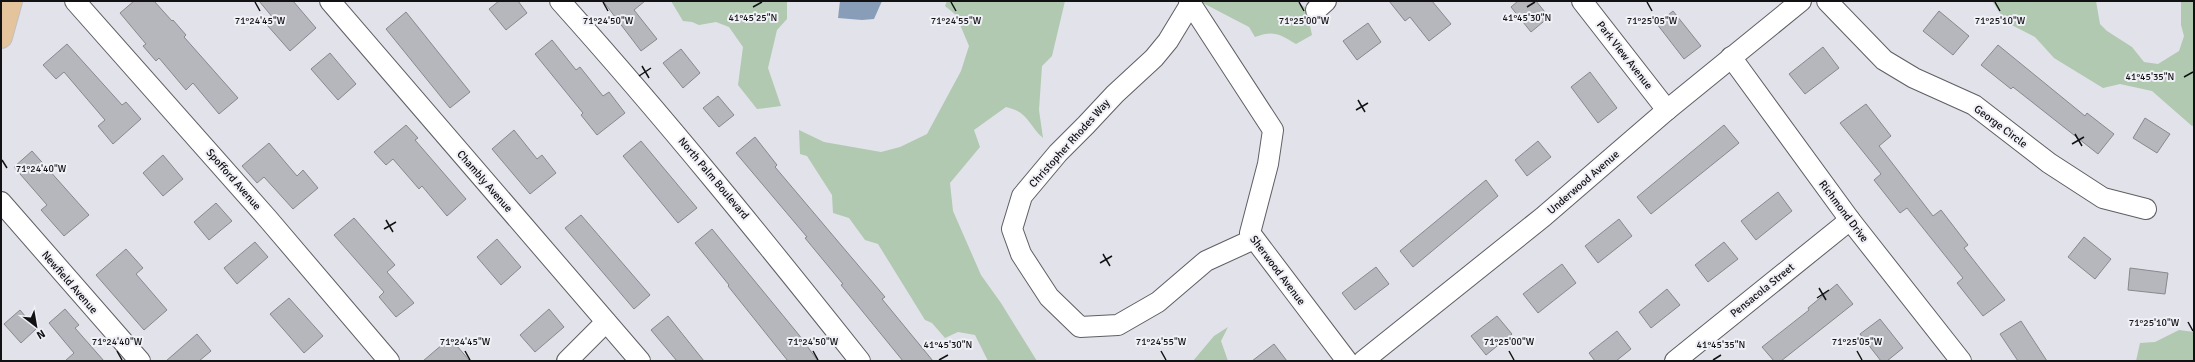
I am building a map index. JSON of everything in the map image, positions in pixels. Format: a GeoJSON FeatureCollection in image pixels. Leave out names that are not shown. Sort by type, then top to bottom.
{"type":"FeatureCollection","features":[{"type":"Feature","properties":{"kind":"main road"},"geometry":{"type":"LineString","coordinates":[[1,37],[11,1]]}},
{"type":"Feature","properties":{"kind":"street","name":"Spofford Avenue"},"geometry":{"type":"LineString","coordinates":[[75,1],[268,219],[389,361]]}},
{"type":"Feature","properties":{"kind":"street","name":"Chambly Avenue"},"geometry":{"type":"LineString","coordinates":[[330,1],[640,361]]}},
{"type":"Feature","properties":{"kind":"street","name":"North Palm Boulevard"},"geometry":{"type":"LineString","coordinates":[[560,1],[642,92],[731,199],[860,361]]}},
{"type":"Feature","properties":{"kind":"street","name":"Park View Avenue"},"geometry":{"type":"LineString","coordinates":[[1582,1],[1667,110]]}},
{"type":"Feature","properties":{"kind":"street","name":"Underwood Avenue"},"geometry":{"type":"LineString","coordinates":[[1363,361],[1543,217],[1667,110],[1801,1]]}},
{"type":"Feature","properties":{"kind":"street","name":"George Circle"},"geometry":{"type":"LineString","coordinates":[[1827,1],[1884,60],[1914,78],[1974,105],[2049,163],[2103,198],[2146,209]]}},
{"type":"Feature","properties":{"kind":"street","name":"Sherwood Avenue"},"geometry":{"type":"LineString","coordinates":[[1190,2],[1272,130],[1268,164],[1250,233],[1347,361]]}},
{"type":"Feature","properties":{"kind":"street","name":"Christopher Rhodes Way"},"geometry":{"type":"LineString","coordinates":[[1190,2],[1168,41],[1154,58],[1115,94],[1058,153],[1022,196],[1012,229],[1021,254],[1049,297],[1080,327],[1118,325],[1158,302],[1206,261],[1254,239]]}},
{"type":"Feature","properties":{"kind":"street","name":"Richmond Drive"},"geometry":{"type":"LineString","coordinates":[[1731,57],[1850,220],[1962,361]]}},
{"type":"Feature","properties":{"kind":"street","name":"Newfield Avenue"},"geometry":{"type":"LineString","coordinates":[[1,202],[140,361]]}},
{"type":"Feature","properties":{"kind":"street","name":"Pensacola Street"},"geometry":{"type":"LineString","coordinates":[[1675,361],[1850,220]]}},
{"type":"Feature","properties":{"kind":"street"},"geometry":{"type":"LineString","coordinates":[[567,361],[606,322]]}},
{"type":"Feature","properties":{"kind":"green space"},"geometry":{"type":"Polygon","coordinates":[[[671,1],[787,1],[787,19],[777,30],[768,68],[781,106],[757,109],[738,85],[743,47],[729,27],[716,22],[699,25],[692,22],[683,21],[671,1]]]}},
{"type":"Feature","properties":{"kind":"green space"},"geometry":{"type":"Polygon","coordinates":[[[947,1],[1065,1],[1052,56],[1042,66],[1039,110],[1043,138],[1024,116],[1014,109],[1006,107],[974,130],[980,147],[950,183],[953,211],[981,275],[1001,303],[1037,361],[988,361],[975,335],[958,332],[945,338],[932,323],[925,320],[878,244],[865,240],[849,218],[833,213],[832,195],[807,156],[800,154],[799,130],[824,142],[881,152],[900,147],[927,134],[961,71],[969,46],[956,15],[945,6],[947,1]]]}},
{"type":"Feature","properties":{"kind":"green space"},"geometry":{"type":"Polygon","coordinates":[[[1199,1],[1296,1],[1306,8],[1312,35],[1296,44],[1276,34],[1267,34],[1255,37],[1249,27],[1199,1]]]}},
{"type":"Feature","properties":{"kind":"green space"},"geometry":{"type":"Polygon","coordinates":[[[1992,1],[2096,1],[2100,24],[2107,31],[2132,47],[2144,62],[2158,64],[2179,51],[2184,36],[2181,25],[2181,1],[2194,1],[2194,125],[2192,126],[2152,91],[2120,84],[2103,88],[2054,58],[2035,37],[2006,22],[1992,1]]]}},
{"type":"Feature","properties":{"kind":"green space"},"geometry":{"type":"Polygon","coordinates":[[[1228,327],[1221,341],[1228,361],[1193,361],[1214,336],[1228,327]]]}},
{"type":"Feature","properties":{"kind":"green space"},"geometry":{"type":"Polygon","coordinates":[[[2179,330],[2194,332],[2194,361],[2136,361],[2140,343],[2155,342],[2179,330]]]}},
{"type":"Feature","properties":{"kind":"water"},"geometry":{"type":"Polygon","coordinates":[[[840,1],[882,1],[874,19],[862,20],[838,18],[840,1]]]}},
{"type":"Feature","properties":{"kind":"building"},"geometry":{"type":"Polygon","coordinates":[[[134,1],[154,1],[186,35],[184,37],[238,98],[219,114],[193,83],[186,90],[159,58],[156,61],[143,46],[146,44],[120,13],[134,1]]]}},
{"type":"Feature","properties":{"kind":"building"},"geometry":{"type":"Polygon","coordinates":[[[259,1],[293,1],[316,28],[290,51],[267,25],[274,19],[259,1]]]}},
{"type":"Feature","properties":{"kind":"building"},"geometry":{"type":"Polygon","coordinates":[[[499,1],[518,1],[527,13],[506,30],[489,9],[499,1]]]}},
{"type":"Feature","properties":{"kind":"building"},"geometry":{"type":"Polygon","coordinates":[[[603,1],[645,1],[634,10],[657,39],[641,51],[603,1]]]}},
{"type":"Feature","properties":{"kind":"building"},"geometry":{"type":"Polygon","coordinates":[[[1389,1],[1432,1],[1451,24],[1429,41],[1410,17],[1405,21],[1389,1]]]}},
{"type":"Feature","properties":{"kind":"building"},"geometry":{"type":"Polygon","coordinates":[[[1518,1],[1536,1],[1549,17],[1531,32],[1511,7],[1518,1]]]}},
{"type":"Feature","properties":{"kind":"building"},"geometry":{"type":"Polygon","coordinates":[[[1673,11],[1701,46],[1684,59],[1657,24],[1673,11]]]}},
{"type":"Feature","properties":{"kind":"building"},"geometry":{"type":"Polygon","coordinates":[[[1939,11],[1969,36],[1953,55],[1923,31],[1939,11]]]}},
{"type":"Feature","properties":{"kind":"building"},"geometry":{"type":"Polygon","coordinates":[[[406,12],[470,92],[450,108],[386,29],[406,12]]]}},
{"type":"Feature","properties":{"kind":"building"},"geometry":{"type":"Polygon","coordinates":[[[1368,23],[1381,42],[1357,60],[1343,41],[1368,23]]]}},
{"type":"Feature","properties":{"kind":"building"},"geometry":{"type":"Polygon","coordinates":[[[552,40],[576,70],[580,67],[603,96],[609,92],[625,113],[597,135],[581,115],[583,113],[535,54],[552,40]]]}},
{"type":"Feature","properties":{"kind":"building"},"geometry":{"type":"Polygon","coordinates":[[[67,44],[122,105],[126,102],[141,119],[113,144],[98,126],[105,120],[64,72],[56,79],[43,65],[67,44]]]}},
{"type":"Feature","properties":{"kind":"building"},"geometry":{"type":"Polygon","coordinates":[[[1998,45],[2085,116],[2087,113],[2114,134],[2098,154],[2013,87],[2011,89],[1981,65],[1998,45]]]}},
{"type":"Feature","properties":{"kind":"building"},"geometry":{"type":"Polygon","coordinates":[[[1823,47],[1839,68],[1805,94],[1789,74],[1823,47]]]}},
{"type":"Feature","properties":{"kind":"building"},"geometry":{"type":"Polygon","coordinates":[[[681,49],[700,73],[683,88],[663,63],[681,49]]]}},
{"type":"Feature","properties":{"kind":"building"},"geometry":{"type":"Polygon","coordinates":[[[330,53],[356,84],[338,100],[311,69],[330,53]]]}},
{"type":"Feature","properties":{"kind":"building"},"geometry":{"type":"Polygon","coordinates":[[[1590,72],[1617,108],[1598,123],[1571,87],[1590,72]]]}},
{"type":"Feature","properties":{"kind":"building"},"geometry":{"type":"Polygon","coordinates":[[[718,96],[734,115],[719,127],[703,108],[718,96]]]}},
{"type":"Feature","properties":{"kind":"building"},"geometry":{"type":"Polygon","coordinates":[[[1866,104],[1891,136],[1879,146],[1933,216],[1941,210],[1968,245],[1964,248],[2005,300],[1983,316],[1957,283],[1963,278],[1907,208],[1900,213],[1874,180],[1881,174],[1840,123],[1866,104]]]}},
{"type":"Feature","properties":{"kind":"building"},"geometry":{"type":"Polygon","coordinates":[[[2145,118],[2170,134],[2157,153],[2133,138],[2145,118]]]}},
{"type":"Feature","properties":{"kind":"building"},"geometry":{"type":"Polygon","coordinates":[[[406,125],[418,138],[415,140],[466,199],[447,216],[422,186],[419,189],[393,159],[386,165],[374,152],[406,125]]]}},
{"type":"Feature","properties":{"kind":"building"},"geometry":{"type":"Polygon","coordinates":[[[1724,125],[1739,143],[1651,214],[1637,197],[1724,125]]]}},
{"type":"Feature","properties":{"kind":"building"},"geometry":{"type":"Polygon","coordinates":[[[514,130],[537,159],[542,155],[556,173],[530,194],[492,149],[514,130]]]}},
{"type":"Feature","properties":{"kind":"building"},"geometry":{"type":"Polygon","coordinates":[[[755,137],[777,165],[775,167],[885,297],[882,299],[933,361],[903,361],[841,285],[843,284],[805,238],[807,237],[736,153],[755,137]]]}},
{"type":"Feature","properties":{"kind":"building"},"geometry":{"type":"Polygon","coordinates":[[[641,141],[697,208],[678,223],[623,156],[641,141]]]}},
{"type":"Feature","properties":{"kind":"building"},"geometry":{"type":"Polygon","coordinates":[[[1538,141],[1551,157],[1527,176],[1515,160],[1538,141]]]}},
{"type":"Feature","properties":{"kind":"building"},"geometry":{"type":"Polygon","coordinates":[[[269,143],[297,176],[303,170],[318,188],[293,209],[264,177],[257,183],[242,166],[269,143]]]}},
{"type":"Feature","properties":{"kind":"building"},"geometry":{"type":"Polygon","coordinates":[[[32,151],[89,215],[64,236],[41,210],[47,205],[14,167],[32,151]]]}},
{"type":"Feature","properties":{"kind":"building"},"geometry":{"type":"Polygon","coordinates":[[[163,155],[183,179],[163,196],[143,173],[163,155]]]}},
{"type":"Feature","properties":{"kind":"building"},"geometry":{"type":"Polygon","coordinates":[[[1486,180],[1498,196],[1413,267],[1400,251],[1486,180]]]}},
{"type":"Feature","properties":{"kind":"building"},"geometry":{"type":"Polygon","coordinates":[[[1778,192],[1792,211],[1756,240],[1741,221],[1778,192]]]}},
{"type":"Feature","properties":{"kind":"building"},"geometry":{"type":"Polygon","coordinates":[[[216,203],[232,221],[209,240],[194,222],[216,203]]]}},
{"type":"Feature","properties":{"kind":"building"},"geometry":{"type":"Polygon","coordinates":[[[581,215],[650,295],[634,309],[565,228],[581,215]]]}},
{"type":"Feature","properties":{"kind":"building"},"geometry":{"type":"Polygon","coordinates":[[[354,218],[395,265],[387,272],[414,303],[396,317],[379,297],[384,292],[334,235],[354,218]]]}},
{"type":"Feature","properties":{"kind":"building"},"geometry":{"type":"Polygon","coordinates":[[[1619,219],[1632,236],[1598,263],[1585,246],[1619,219]]]}},
{"type":"Feature","properties":{"kind":"building"},"geometry":{"type":"Polygon","coordinates":[[[712,229],[799,335],[818,361],[788,361],[695,243],[712,229]]]}},
{"type":"Feature","properties":{"kind":"building"},"geometry":{"type":"Polygon","coordinates":[[[2084,237],[2111,259],[2095,279],[2068,257],[2084,237]]]}},
{"type":"Feature","properties":{"kind":"building"},"geometry":{"type":"Polygon","coordinates":[[[497,239],[521,267],[501,285],[477,257],[497,239]]]}},
{"type":"Feature","properties":{"kind":"building"},"geometry":{"type":"Polygon","coordinates":[[[255,242],[268,257],[237,284],[224,268],[255,242]]]}},
{"type":"Feature","properties":{"kind":"building"},"geometry":{"type":"Polygon","coordinates":[[[1724,242],[1738,259],[1708,282],[1695,265],[1724,242]]]}},
{"type":"Feature","properties":{"kind":"building"},"geometry":{"type":"Polygon","coordinates":[[[126,249],[143,268],[136,274],[167,310],[144,330],[96,275],[126,249]]]}},
{"type":"Feature","properties":{"kind":"building"},"geometry":{"type":"Polygon","coordinates":[[[1562,264],[1576,283],[1538,313],[1523,294],[1562,264]]]}},
{"type":"Feature","properties":{"kind":"building"},"geometry":{"type":"Polygon","coordinates":[[[1376,267],[1389,284],[1355,310],[1342,293],[1376,267]]]}},
{"type":"Feature","properties":{"kind":"building"},"geometry":{"type":"Polygon","coordinates":[[[2130,268],[2168,273],[2165,294],[2128,290],[2130,268]]]}},
{"type":"Feature","properties":{"kind":"building"},"geometry":{"type":"Polygon","coordinates":[[[1837,284],[1853,304],[1781,361],[1774,361],[1762,347],[1809,310],[1808,308],[1837,284]]]}},
{"type":"Feature","properties":{"kind":"building"},"geometry":{"type":"Polygon","coordinates":[[[1667,289],[1680,305],[1651,328],[1639,312],[1667,289]]]}},
{"type":"Feature","properties":{"kind":"building"},"geometry":{"type":"Polygon","coordinates":[[[289,298],[323,336],[304,353],[270,314],[289,298]]]}},
{"type":"Feature","properties":{"kind":"building"},"geometry":{"type":"Polygon","coordinates":[[[65,309],[79,325],[75,328],[104,361],[65,361],[74,353],[49,323],[65,309]]]}},
{"type":"Feature","properties":{"kind":"building"},"geometry":{"type":"Polygon","coordinates":[[[549,309],[564,327],[535,352],[520,335],[549,309]]]}},
{"type":"Feature","properties":{"kind":"building"},"geometry":{"type":"Polygon","coordinates":[[[20,310],[36,329],[21,343],[4,324],[20,310]]]}},
{"type":"Feature","properties":{"kind":"building"},"geometry":{"type":"Polygon","coordinates":[[[668,316],[704,361],[677,361],[651,330],[668,316]]]}},
{"type":"Feature","properties":{"kind":"building"},"geometry":{"type":"Polygon","coordinates":[[[1497,316],[1512,334],[1486,355],[1471,336],[1497,316]]]}},
{"type":"Feature","properties":{"kind":"building"},"geometry":{"type":"Polygon","coordinates":[[[1880,319],[1903,348],[1887,361],[1881,361],[1860,334],[1880,319]]]}},
{"type":"Feature","properties":{"kind":"building"},"geometry":{"type":"Polygon","coordinates":[[[2021,321],[2047,361],[2018,361],[2000,334],[2021,321]]]}},
{"type":"Feature","properties":{"kind":"building"},"geometry":{"type":"Polygon","coordinates":[[[1617,331],[1631,349],[1616,361],[1595,361],[1589,353],[1617,331]]]}},
{"type":"Feature","properties":{"kind":"building"},"geometry":{"type":"Polygon","coordinates":[[[197,334],[211,351],[199,361],[166,361],[197,334]]]}},
{"type":"Feature","properties":{"kind":"building"},"geometry":{"type":"Polygon","coordinates":[[[450,338],[470,361],[423,361],[450,338]]]}},
{"type":"Feature","properties":{"kind":"building"},"geometry":{"type":"Polygon","coordinates":[[[1274,344],[1287,361],[1252,361],[1274,344]]]}}]}
